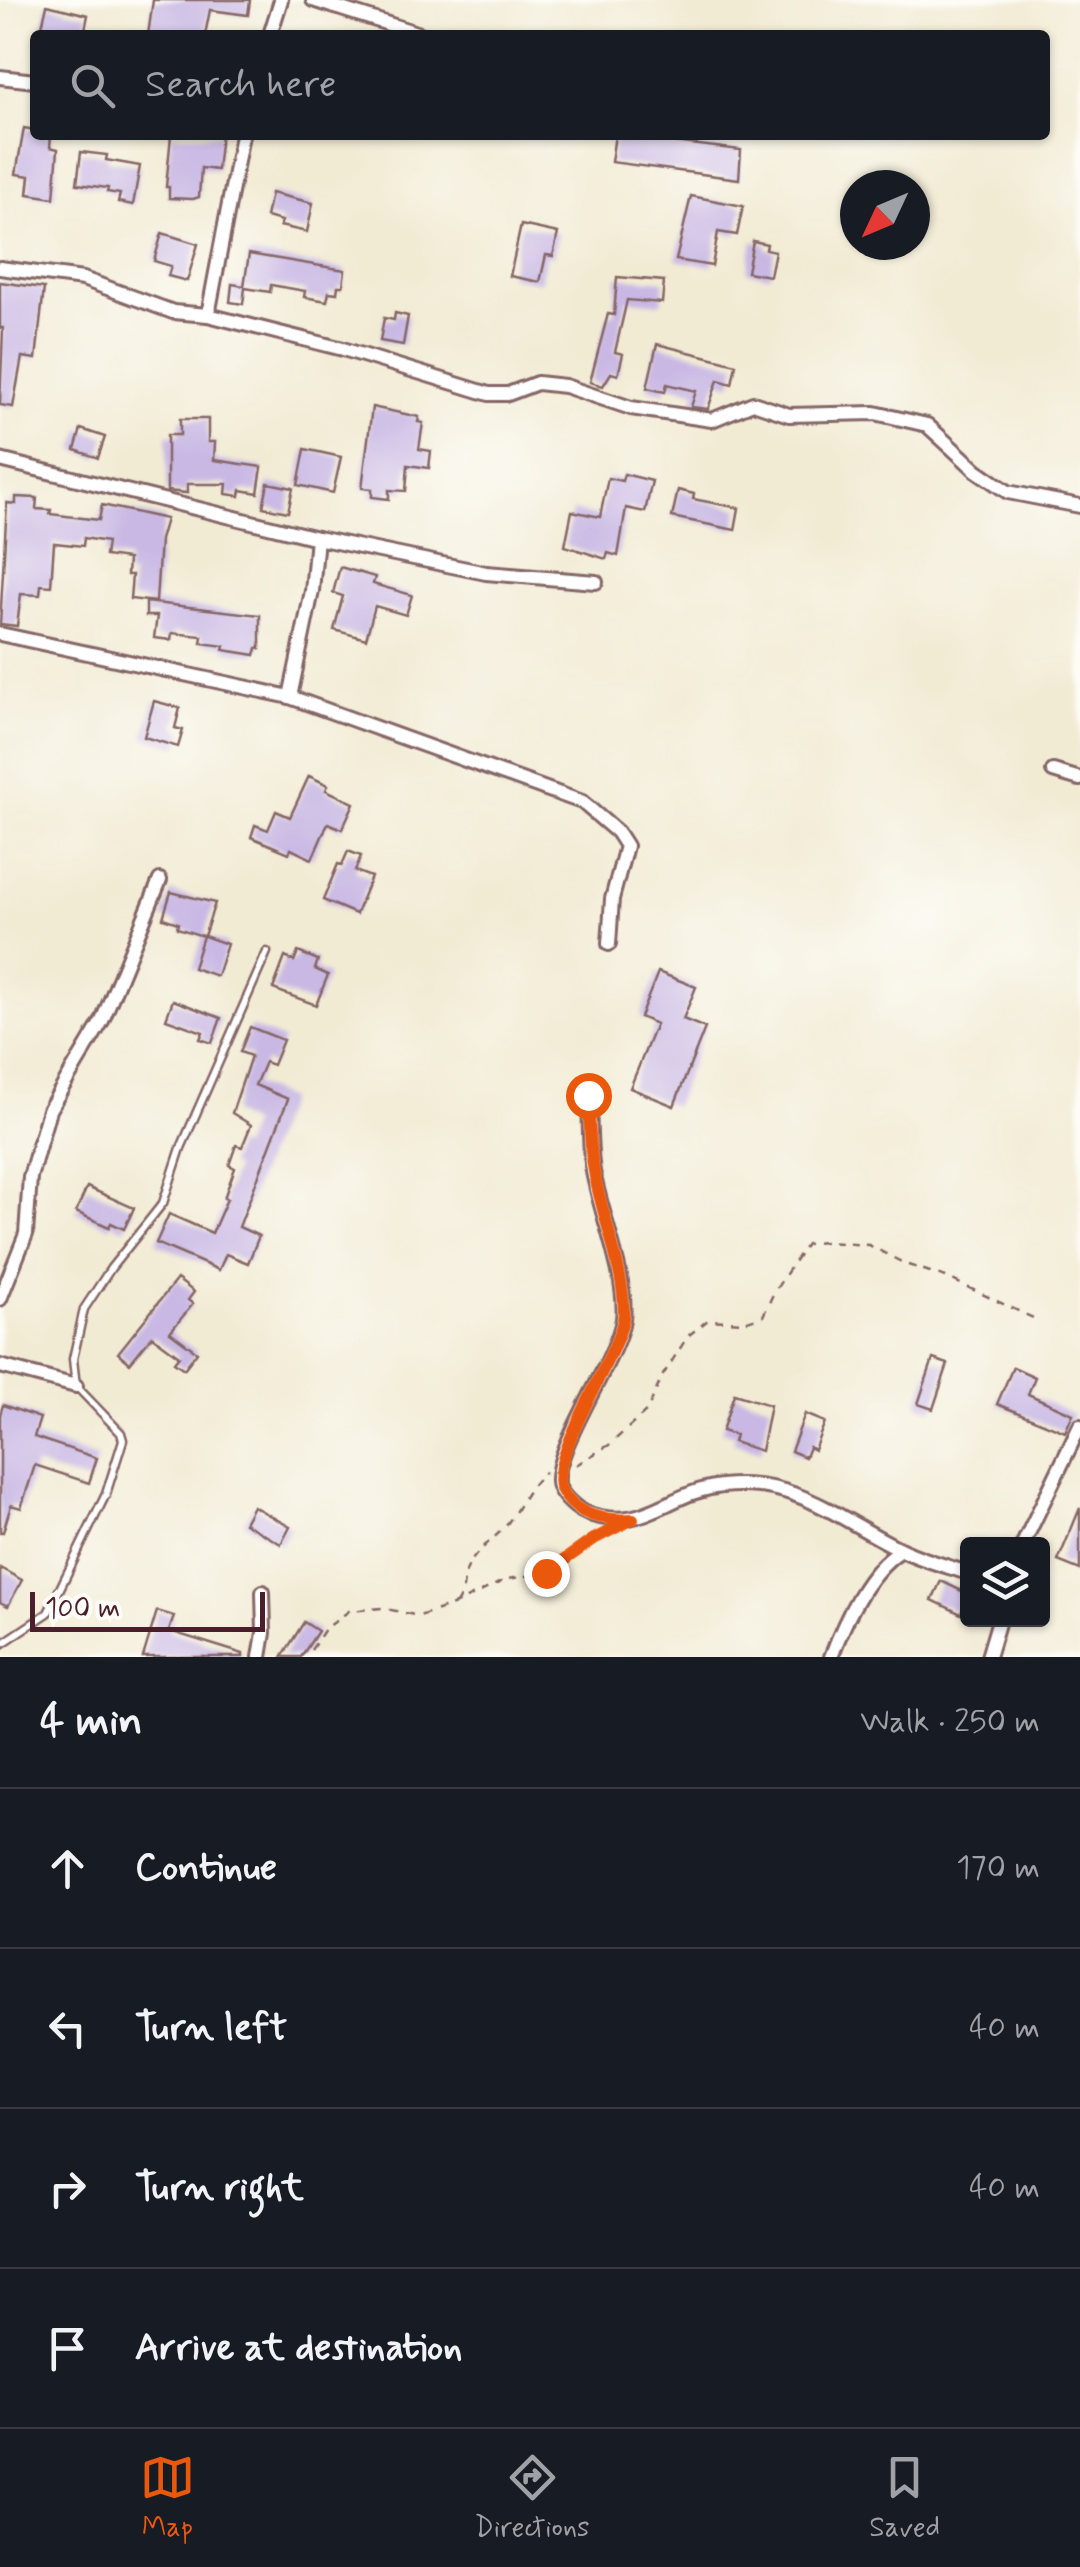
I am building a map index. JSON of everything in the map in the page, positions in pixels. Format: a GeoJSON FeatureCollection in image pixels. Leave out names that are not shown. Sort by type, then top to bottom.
{"type":"FeatureCollection","features":[{"type":"Feature","properties":{"kind":"street"},"geometry":{"type":"LineString","coordinates":[[271,30],[280,0]]}},
{"type":"Feature","properties":{"kind":"street"},"geometry":{"type":"LineString","coordinates":[[313,0],[407,30]]}},
{"type":"Feature","properties":{"kind":"street"},"geometry":{"type":"LineString","coordinates":[[0,77],[30,81]]}},
{"type":"Feature","properties":{"kind":"street"},"geometry":{"type":"LineString","coordinates":[[208,315],[241,140]]}},
{"type":"Feature","properties":{"kind":"street"},"geometry":{"type":"LineString","coordinates":[[0,268],[83,279],[173,312],[208,315],[343,349],[489,394],[508,394],[537,383],[565,386],[631,408],[712,420],[753,403],[788,415],[875,414],[912,421],[935,431],[976,470],[1008,492],[1080,506]]}},
{"type":"Feature","properties":{"kind":"street"},"geometry":{"type":"LineString","coordinates":[[0,460],[317,538],[486,574],[596,582]]}},
{"type":"Feature","properties":{"kind":"street"},"geometry":{"type":"LineString","coordinates":[[290,697],[312,591],[317,538]]}},
{"type":"Feature","properties":{"kind":"street"},"geometry":{"type":"LineString","coordinates":[[0,634],[290,697],[582,802],[626,846],[612,899],[610,944]]}},
{"type":"Feature","properties":{"kind":"street"},"geometry":{"type":"LineString","coordinates":[[1053,771],[1080,779]]}},
{"type":"Feature","properties":{"kind":"street"},"geometry":{"type":"LineString","coordinates":[[0,1299],[26,1234],[30,1177],[48,1110],[102,1021],[160,880]]}},
{"type":"Feature","properties":{"kind":"street"},"geometry":{"type":"LineString","coordinates":[[588,1095],[593,1170],[619,1274],[623,1319],[606,1366],[559,1467],[559,1487],[577,1510],[609,1521],[633,1519],[673,1500],[719,1486],[760,1486],[806,1496],[901,1550],[960,1570]]}},
{"type":"Feature","properties":{"kind":"street"},"geometry":{"type":"LineString","coordinates":[[0,1366],[76,1386]]}},
{"type":"Feature","properties":{"kind":"street"},"geometry":{"type":"LineString","coordinates":[[1025,1537],[1080,1426]]}},
{"type":"Feature","properties":{"kind":"street"},"geometry":{"type":"LineString","coordinates":[[831,1657],[844,1622],[889,1558],[901,1550]]}},
{"type":"Feature","properties":{"kind":"street"},"geometry":{"type":"LineString","coordinates":[[260,1657],[263,1592]]}},
{"type":"Feature","properties":{"kind":"street"},"geometry":{"type":"LineString","coordinates":[[988,1657],[997,1627]]}},
{"type":"Feature","properties":{"kind":"lane"},"geometry":{"type":"LineString","coordinates":[[0,1645],[48,1613],[106,1494],[120,1450],[121,1433],[76,1386],[73,1358],[84,1309],[163,1203],[181,1148],[267,952]]}},
{"type":"Feature","properties":{"kind":"path"},"geometry":{"type":"LineString","coordinates":[[456,1604],[466,1588],[465,1572],[471,1560],[507,1524],[527,1488],[546,1471],[580,1464],[647,1411],[663,1375],[688,1336],[708,1320],[744,1322],[763,1316],[806,1244],[870,1246],[1032,1318]]}},
{"type":"Feature","properties":{"kind":"path"},"geometry":{"type":"LineString","coordinates":[[311,1650],[326,1629],[350,1611],[382,1608],[420,1616],[507,1580],[546,1573],[607,1532]]}},
{"type":"Feature","properties":{"kind":"building"},"geometry":{"type":"Polygon","coordinates":[[[153,0],[250,0],[248,15],[210,10],[206,30],[149,30],[153,0]]]}},
{"type":"Feature","properties":{"kind":"building"},"geometry":{"type":"Polygon","coordinates":[[[47,5],[88,15],[85,30],[41,30],[47,5]]]}},
{"type":"Feature","properties":{"kind":"building"},"geometry":{"type":"Polygon","coordinates":[[[24,128],[30,129],[30,140],[51,140],[50,147],[58,149],[54,198],[28,194],[30,176],[16,174],[24,128]]]}},
{"type":"Feature","properties":{"kind":"building"},"geometry":{"type":"Polygon","coordinates":[[[171,140],[220,140],[217,170],[201,168],[199,197],[169,198],[166,187],[171,140]]]}},
{"type":"Feature","properties":{"kind":"building"},"geometry":{"type":"Polygon","coordinates":[[[614,140],[657,140],[741,150],[739,179],[611,162],[614,140]]]}},
{"type":"Feature","properties":{"kind":"building"},"geometry":{"type":"Polygon","coordinates":[[[81,152],[107,155],[106,160],[140,166],[133,205],[118,202],[120,194],[107,192],[108,188],[77,184],[81,152]]]}},
{"type":"Feature","properties":{"kind":"building"},"geometry":{"type":"Polygon","coordinates":[[[271,193],[313,203],[307,232],[280,226],[282,221],[266,217],[271,193]]]}},
{"type":"Feature","properties":{"kind":"building"},"geometry":{"type":"Polygon","coordinates":[[[691,196],[743,206],[737,235],[718,232],[712,266],[676,260],[691,196]]]}},
{"type":"Feature","properties":{"kind":"building"},"geometry":{"type":"Polygon","coordinates":[[[521,225],[558,233],[553,256],[546,255],[540,282],[510,276],[521,225]]]}},
{"type":"Feature","properties":{"kind":"building"},"geometry":{"type":"Polygon","coordinates":[[[162,233],[198,244],[187,281],[168,276],[171,266],[154,261],[162,233]]]}},
{"type":"Feature","properties":{"kind":"building"},"geometry":{"type":"Polygon","coordinates":[[[753,241],[767,244],[766,249],[775,251],[770,276],[747,272],[753,241]]]}},
{"type":"Feature","properties":{"kind":"building"},"geometry":{"type":"Polygon","coordinates":[[[249,254],[345,270],[343,286],[338,286],[337,293],[329,292],[327,301],[304,297],[305,291],[271,285],[270,292],[245,288],[243,304],[230,302],[232,284],[244,286],[249,254]]]}},
{"type":"Feature","properties":{"kind":"building"},"geometry":{"type":"Polygon","coordinates":[[[617,277],[664,281],[662,303],[627,300],[615,352],[623,354],[618,375],[611,373],[603,386],[590,382],[608,314],[614,315],[617,277]]]}},
{"type":"Feature","properties":{"kind":"building"},"geometry":{"type":"Polygon","coordinates":[[[0,282],[44,288],[36,359],[22,357],[13,407],[0,405],[0,282]]]}},
{"type":"Feature","properties":{"kind":"building"},"geometry":{"type":"Polygon","coordinates":[[[395,313],[408,316],[403,345],[380,341],[384,318],[394,320],[395,313]]]}},
{"type":"Feature","properties":{"kind":"building"},"geometry":{"type":"Polygon","coordinates":[[[657,344],[736,364],[732,384],[718,380],[708,409],[691,407],[696,391],[667,384],[665,392],[647,388],[657,344]]]}},
{"type":"Feature","properties":{"kind":"building"},"geometry":{"type":"Polygon","coordinates":[[[372,407],[419,417],[418,422],[423,423],[419,449],[431,451],[429,468],[408,465],[406,491],[389,490],[389,499],[372,497],[372,489],[362,488],[372,407]]]}},
{"type":"Feature","properties":{"kind":"building"},"geometry":{"type":"Polygon","coordinates":[[[180,419],[208,419],[208,442],[215,442],[214,460],[262,467],[258,493],[241,490],[240,496],[226,494],[227,484],[187,484],[187,493],[167,491],[167,435],[180,435],[180,419]]]}},
{"type":"Feature","properties":{"kind":"building"},"geometry":{"type":"Polygon","coordinates":[[[81,429],[105,437],[98,458],[75,450],[81,429]]]}},
{"type":"Feature","properties":{"kind":"building"},"geometry":{"type":"Polygon","coordinates":[[[305,449],[341,457],[333,493],[298,485],[305,449]]]}},
{"type":"Feature","properties":{"kind":"building"},"geometry":{"type":"Polygon","coordinates":[[[624,474],[652,481],[645,512],[626,508],[618,556],[608,553],[606,559],[565,546],[572,511],[600,517],[608,478],[622,481],[624,474]]]}},
{"type":"Feature","properties":{"kind":"building"},"geometry":{"type":"Polygon","coordinates":[[[268,483],[293,488],[288,512],[263,507],[268,483]]]}},
{"type":"Feature","properties":{"kind":"building"},"geometry":{"type":"Polygon","coordinates":[[[678,490],[694,494],[693,499],[739,508],[735,530],[672,517],[678,490]]]}},
{"type":"Feature","properties":{"kind":"building"},"geometry":{"type":"Polygon","coordinates":[[[16,497],[37,498],[36,509],[51,510],[50,514],[99,520],[102,505],[166,519],[160,540],[156,602],[130,599],[132,575],[127,575],[128,559],[105,556],[107,542],[84,538],[83,546],[54,543],[51,586],[41,585],[40,595],[21,594],[17,626],[0,624],[7,503],[16,504],[16,497]]]}},
{"type":"Feature","properties":{"kind":"building"},"geometry":{"type":"Polygon","coordinates":[[[340,567],[375,577],[373,584],[412,595],[406,615],[375,606],[366,639],[334,630],[343,596],[333,593],[340,567]]]}},
{"type":"Feature","properties":{"kind":"building"},"geometry":{"type":"Polygon","coordinates":[[[146,602],[260,615],[260,649],[255,655],[224,650],[225,646],[201,643],[202,636],[172,633],[171,640],[154,638],[157,616],[146,616],[146,602]]]}},
{"type":"Feature","properties":{"kind":"building"},"geometry":{"type":"Polygon","coordinates":[[[154,701],[180,708],[175,728],[183,730],[178,747],[144,737],[154,701]]]}},
{"type":"Feature","properties":{"kind":"building"},"geometry":{"type":"Polygon","coordinates":[[[309,776],[328,785],[326,790],[354,803],[342,829],[328,823],[312,859],[251,837],[255,825],[268,830],[276,811],[290,817],[309,776]]]}},
{"type":"Feature","properties":{"kind":"building"},"geometry":{"type":"Polygon","coordinates":[[[348,851],[361,856],[355,871],[371,877],[356,914],[323,900],[348,851]]]}},
{"type":"Feature","properties":{"kind":"building"},"geometry":{"type":"Polygon","coordinates":[[[171,892],[215,903],[204,936],[227,944],[217,976],[193,968],[203,936],[177,928],[178,923],[163,918],[171,892]]]}},
{"type":"Feature","properties":{"kind":"building"},"geometry":{"type":"Polygon","coordinates":[[[298,952],[318,960],[315,969],[328,975],[316,1005],[273,989],[285,957],[294,961],[298,952]]]}},
{"type":"Feature","properties":{"kind":"building"},"geometry":{"type":"Polygon","coordinates":[[[658,972],[696,987],[683,1019],[705,1028],[674,1106],[630,1088],[656,1024],[640,1017],[658,972]]]}},
{"type":"Feature","properties":{"kind":"building"},"geometry":{"type":"Polygon","coordinates":[[[173,1000],[221,1018],[212,1043],[200,1039],[203,1032],[166,1019],[173,1000]]]}},
{"type":"Feature","properties":{"kind":"building"},"geometry":{"type":"Polygon","coordinates":[[[250,1027],[283,1040],[273,1065],[265,1062],[255,1085],[288,1099],[239,1227],[259,1236],[248,1263],[226,1254],[219,1270],[156,1243],[169,1214],[212,1233],[227,1199],[224,1198],[235,1168],[229,1165],[236,1145],[242,1147],[251,1125],[232,1113],[251,1056],[240,1052],[250,1027]]]}},
{"type":"Feature","properties":{"kind":"building"},"geometry":{"type":"Polygon","coordinates":[[[87,1187],[134,1208],[124,1229],[111,1223],[109,1227],[76,1212],[87,1187]]]}},
{"type":"Feature","properties":{"kind":"building"},"geometry":{"type":"Polygon","coordinates":[[[177,1279],[194,1292],[188,1300],[193,1304],[170,1332],[197,1352],[184,1369],[174,1362],[179,1356],[152,1336],[130,1363],[118,1353],[177,1279]]]}},
{"type":"Feature","properties":{"kind":"building"},"geometry":{"type":"Polygon","coordinates":[[[933,1359],[948,1364],[933,1409],[918,1404],[933,1359]]]}},
{"type":"Feature","properties":{"kind":"building"},"geometry":{"type":"Polygon","coordinates":[[[1013,1367],[1035,1377],[1028,1394],[1073,1414],[1065,1432],[997,1404],[1013,1367]]]}},
{"type":"Feature","properties":{"kind":"building"},"geometry":{"type":"Polygon","coordinates":[[[734,1394],[770,1405],[761,1451],[733,1442],[735,1435],[722,1431],[734,1394]]]}},
{"type":"Feature","properties":{"kind":"building"},"geometry":{"type":"Polygon","coordinates":[[[3,1405],[40,1418],[34,1437],[97,1458],[89,1483],[35,1465],[21,1508],[11,1505],[0,1532],[0,1415],[3,1405]]]}},
{"type":"Feature","properties":{"kind":"building"},"geometry":{"type":"Polygon","coordinates":[[[805,1414],[825,1422],[814,1450],[809,1447],[805,1457],[791,1451],[805,1414]]]}},
{"type":"Feature","properties":{"kind":"building"},"geometry":{"type":"Polygon","coordinates":[[[253,1506],[290,1527],[281,1544],[244,1523],[253,1506]]]}},
{"type":"Feature","properties":{"kind":"building"},"geometry":{"type":"Polygon","coordinates":[[[1080,1508],[1080,1570],[1058,1561],[1080,1508]]]}},
{"type":"Feature","properties":{"kind":"building"},"geometry":{"type":"Polygon","coordinates":[[[0,1568],[22,1580],[8,1606],[0,1602],[0,1568]]]}},
{"type":"Feature","properties":{"kind":"building"},"geometry":{"type":"Polygon","coordinates":[[[941,1581],[960,1590],[960,1614],[932,1600],[941,1581]]]}},
{"type":"Feature","properties":{"kind":"building"},"geometry":{"type":"Polygon","coordinates":[[[157,1611],[174,1616],[169,1631],[243,1657],[143,1657],[157,1611]]]}},
{"type":"Feature","properties":{"kind":"building"},"geometry":{"type":"Polygon","coordinates":[[[304,1622],[318,1631],[301,1657],[282,1657],[304,1622]]]}},
{"type":"Feature","properties":{"kind":"route"},"geometry":{"type":"LineString","coordinates":[[546,1573],[594,1539],[633,1519],[609,1521],[577,1510],[559,1487],[559,1467],[606,1366],[623,1319],[619,1274],[593,1170],[588,1095]]}}]}
